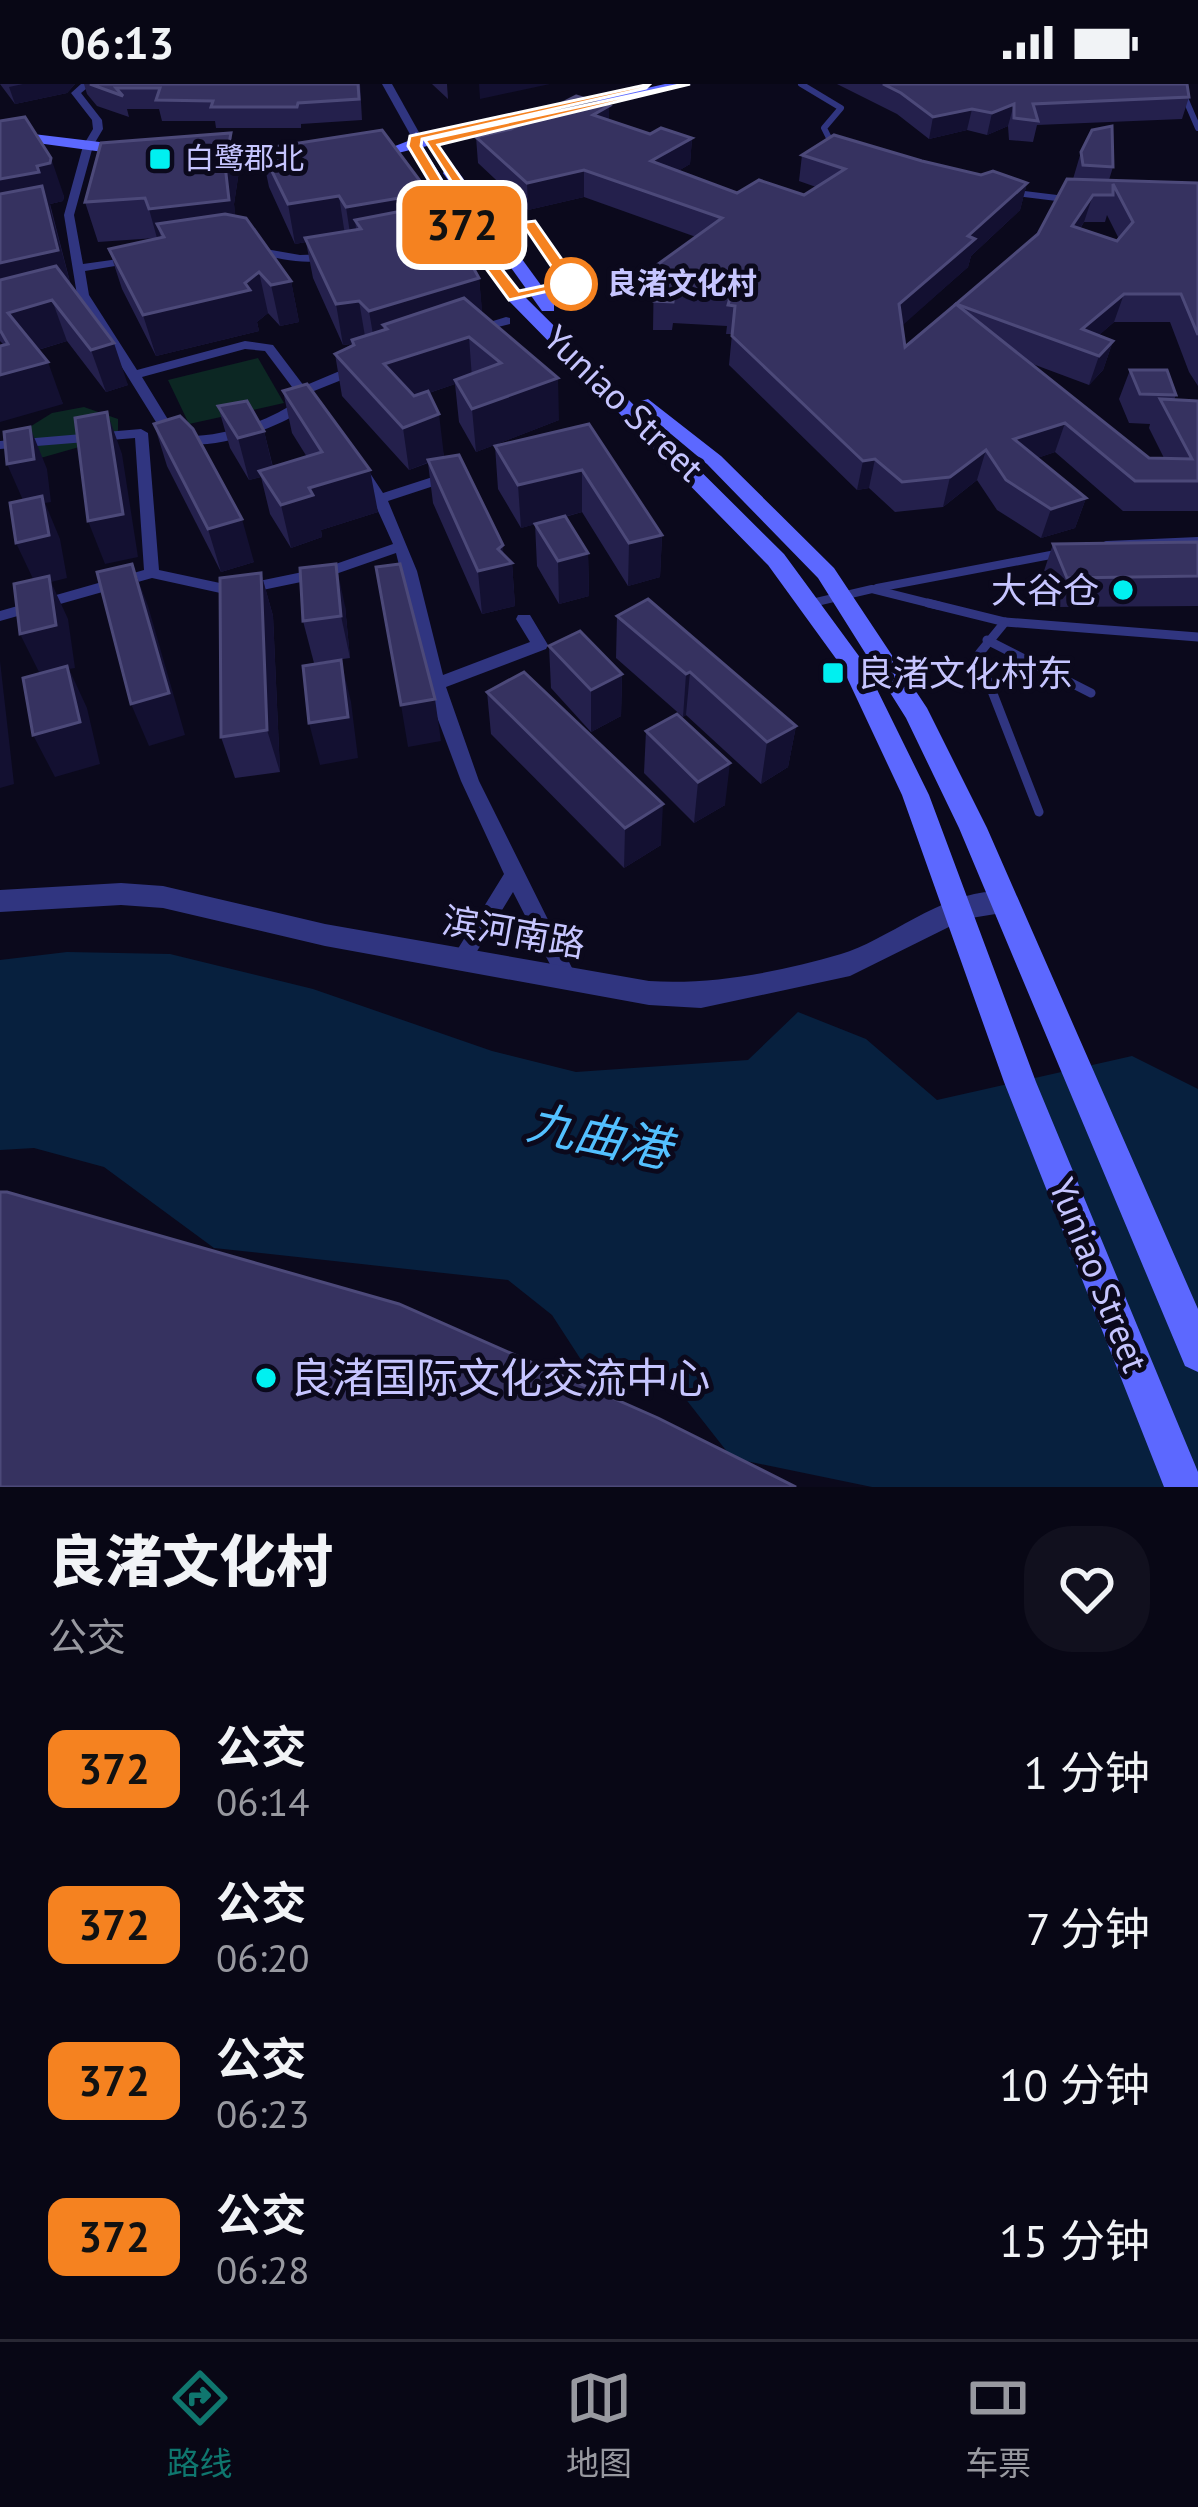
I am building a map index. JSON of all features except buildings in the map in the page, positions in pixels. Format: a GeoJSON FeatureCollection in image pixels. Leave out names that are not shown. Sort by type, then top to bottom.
{"type":"FeatureCollection","features":[{"type":"Feature","properties":{"kind":"main road"},"geometry":{"type":"LineString","coordinates":[[420,142],[646,84]]}},
{"type":"Feature","properties":{"kind":"main road"},"geometry":{"type":"LineString","coordinates":[[373,147],[420,142],[684,84]]}},
{"type":"Feature","properties":{"kind":"main road"},"geometry":{"type":"LineString","coordinates":[[0,129],[144,148]]}},
{"type":"Feature","properties":{"kind":"main road","name":"Yuniao Street"},"geometry":{"type":"LineString","coordinates":[[420,142],[490,231],[525,294],[742,487],[843,596],[918,715],[1005,903],[1198,1353]]}},
{"type":"Feature","properties":{"kind":"main road","name":"Yuniao Street"},"geometry":{"type":"LineString","coordinates":[[420,142],[467,233],[714,489],[812,603],[853,665],[961,909],[997,1022],[1184,1487]]}},
{"type":"Feature","properties":{"kind":"main road"},"geometry":{"type":"LineString","coordinates":[[187,151],[220,159],[322,150]]}},
{"type":"Feature","properties":{"kind":"street"},"geometry":{"type":"LineString","coordinates":[[87,84],[76,93],[97,120],[98,129],[89,143],[69,214],[83,295],[174,440],[195,443],[291,414],[305,396],[383,359]]}},
{"type":"Feature","properties":{"kind":"street"},"geometry":{"type":"LineString","coordinates":[[387,84],[420,142]]}},
{"type":"Feature","properties":{"kind":"street"},"geometry":{"type":"LineString","coordinates":[[46,219],[69,214]]}},
{"type":"Feature","properties":{"kind":"street"},"geometry":{"type":"LineString","coordinates":[[234,246],[300,258],[338,256]]}},
{"type":"Feature","properties":{"kind":"street"},"geometry":{"type":"LineString","coordinates":[[78,268],[145,259]]}},
{"type":"Feature","properties":{"kind":"street"},"geometry":{"type":"LineString","coordinates":[[62,300],[83,295]]}},
{"type":"Feature","properties":{"kind":"street"},"geometry":{"type":"LineString","coordinates":[[444,337],[506,321]]}},
{"type":"Feature","properties":{"kind":"street"},"geometry":{"type":"LineString","coordinates":[[134,375],[245,345],[268,348],[321,417]]}},
{"type":"Feature","properties":{"kind":"street"},"geometry":{"type":"LineString","coordinates":[[0,445],[141,433],[152,573]]}},
{"type":"Feature","properties":{"kind":"street"},"geometry":{"type":"LineString","coordinates":[[345,449],[382,498],[400,536],[399,547],[406,555],[457,751],[566,976]]}},
{"type":"Feature","properties":{"kind":"street"},"geometry":{"type":"LineString","coordinates":[[382,498],[454,475],[446,464]]}},
{"type":"Feature","properties":{"kind":"street"},"geometry":{"type":"LineString","coordinates":[[0,616],[152,573],[234,591],[331,571],[399,547]]}},
{"type":"Feature","properties":{"kind":"street"},"geometry":{"type":"LineString","coordinates":[[440,683],[540,645],[524,619]]}},
{"type":"Feature","properties":{"kind":"street"},"geometry":{"type":"LineString","coordinates":[[461,960],[516,871]]}},
{"type":"Feature","properties":{"kind":"street","name":"滨河南路"},"geometry":{"type":"LineString","coordinates":[[0,901],[122,893],[163,897],[325,935],[649,994],[701,996],[850,964],[961,909],[1005,903]]}},
{"type":"Feature","properties":{"kind":"lane"},"geometry":{"type":"LineString","coordinates":[[801,84],[841,108],[824,128],[830,144],[842,152]]}},
{"type":"Feature","properties":{"kind":"lane"},"geometry":{"type":"LineString","coordinates":[[1160,84],[1185,98],[1198,128]]}},
{"type":"Feature","properties":{"kind":"lane"},"geometry":{"type":"LineString","coordinates":[[1001,191],[1075,201]]}},
{"type":"Feature","properties":{"kind":"lane"},"geometry":{"type":"LineString","coordinates":[[490,231],[530,224],[571,284],[525,294]]}},
{"type":"Feature","properties":{"kind":"lane"},"geometry":{"type":"LineString","coordinates":[[1101,546],[1198,541]]}},
{"type":"Feature","properties":{"kind":"lane"},"geometry":{"type":"LineString","coordinates":[[812,603],[1080,550]]}},
{"type":"Feature","properties":{"kind":"lane"},"geometry":{"type":"LineString","coordinates":[[872,589],[1005,622],[1198,637]]}},
{"type":"Feature","properties":{"kind":"lane"},"geometry":{"type":"LineString","coordinates":[[1005,622],[978,655],[1039,812]]}},
{"type":"Feature","properties":{"kind":"lane"},"geometry":{"type":"LineString","coordinates":[[988,640],[1091,693]]}},
{"type":"Feature","properties":{"kind":"green space"},"geometry":{"type":"Polygon","coordinates":[[[258,358],[284,403],[189,424],[168,380],[258,358]]]}},
{"type":"Feature","properties":{"kind":"green space"},"geometry":{"type":"Polygon","coordinates":[[[84,407],[118,419],[118,436],[37,459],[28,428],[52,413],[84,407]]]}},
{"type":"Feature","properties":{"kind":"water","name":"九曲港"},"geometry":{"type":"Polygon","coordinates":[[[67,952],[170,954],[313,989],[492,1051],[576,1072],[748,1060],[798,1012],[866,1039],[937,1100],[1132,1056],[1198,1089],[1198,1487],[872,1487],[732,1458],[670,1379],[624,1358],[589,1372],[552,1315],[508,1280],[214,1248],[104,1167],[34,1148],[0,1150],[0,960],[67,952]]]}},
{"type":"Feature","properties":{"kind":"bus line","name":"372"},"geometry":{"type":"LineString","coordinates":[[646,84],[416,136],[415,146],[467,233],[515,296],[571,284],[530,224],[490,231],[430,142],[684,84]]}},
{"type":"Feature","properties":{"kind":"place","name":"白鹭郡北"},"geometry":{"type":"Point","coordinates":[160,159]}},
{"type":"Feature","properties":{"kind":"place","name":"良渚文化村"},"geometry":{"type":"Point","coordinates":[571,284]}},
{"type":"Feature","properties":{"kind":"place","name":"大谷仓"},"geometry":{"type":"Point","coordinates":[1123,590]}},
{"type":"Feature","properties":{"kind":"place","name":"良渚文化村东"},"geometry":{"type":"Point","coordinates":[833,673]}},
{"type":"Feature","properties":{"kind":"place","name":"良渚国际文化交流中心"},"geometry":{"type":"Point","coordinates":[266,1378]}}]}
